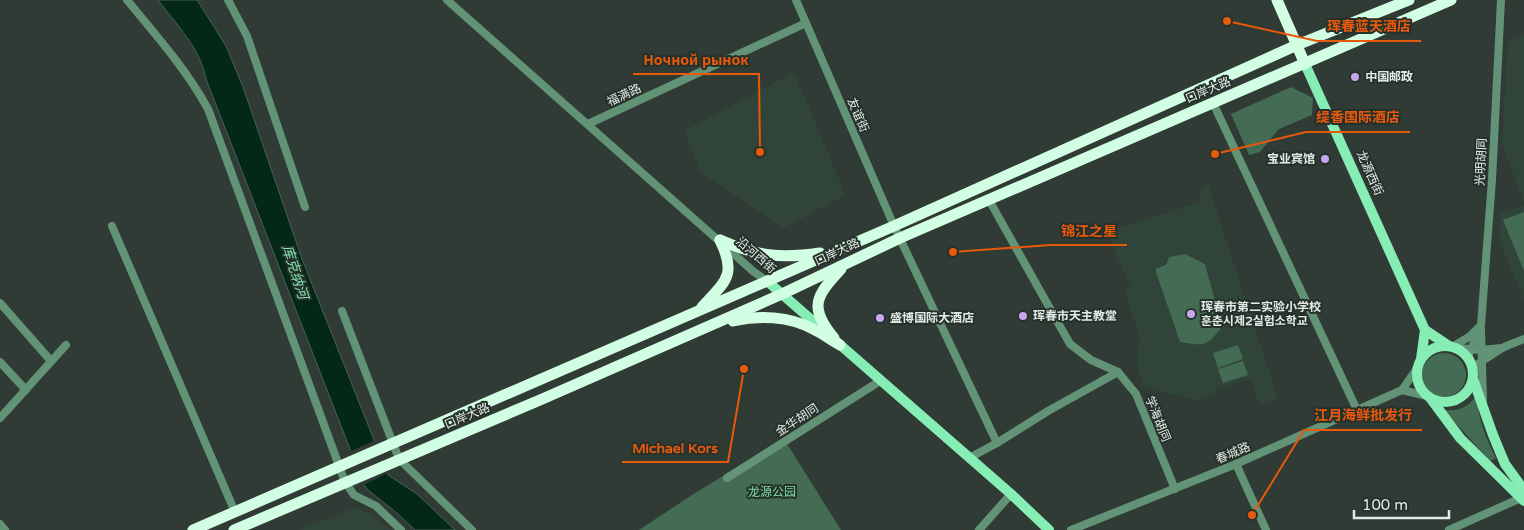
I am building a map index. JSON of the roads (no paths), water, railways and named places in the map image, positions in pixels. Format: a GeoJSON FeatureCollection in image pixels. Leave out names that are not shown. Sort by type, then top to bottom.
{"type":"FeatureCollection","features":[{"type":"Feature","properties":{"kind":"highway","name":"龙源西街"},"geometry":{"type":"LineString","coordinates":[[1277,0],[1305,64]]}},
{"type":"Feature","properties":{"kind":"highway","name":"口岸大路"},"geometry":{"type":"LineString","coordinates":[[193,530],[894,226],[1297,45],[1409,0]]}},
{"type":"Feature","properties":{"kind":"highway","name":"口岸大路"},"geometry":{"type":"LineString","coordinates":[[234,530],[540,400],[782,294],[900,238],[1451,0]]}},
{"type":"Feature","properties":{"kind":"highway"},"geometry":{"type":"LineString","coordinates":[[720,240],[755,253],[784,257],[837,250]]}},
{"type":"Feature","properties":{"kind":"highway"},"geometry":{"type":"LineString","coordinates":[[699,310],[724,284],[727,278],[729,263],[720,240]]}},
{"type":"Feature","properties":{"kind":"highway"},"geometry":{"type":"LineString","coordinates":[[840,345],[822,324],[819,317],[818,302],[823,290],[846,263]]}},
{"type":"Feature","properties":{"kind":"highway"},"geometry":{"type":"LineString","coordinates":[[708,326],[756,317],[792,321],[814,329],[840,345]]}},
{"type":"Feature","properties":{"kind":"main road","name":"龙源西街"},"geometry":{"type":"LineString","coordinates":[[1305,64],[1425,330]]}},
{"type":"Feature","properties":{"kind":"main road","name":"沿河西街"},"geometry":{"type":"LineString","coordinates":[[767,281],[1011,494],[1049,530]]}},
{"type":"Feature","properties":{"kind":"main road"},"geometry":{"type":"LineString","coordinates":[[1429,398],[1448,403],[1465,395],[1473,379],[1473,358],[1425,330],[1418,383],[1429,398],[1460,438],[1523,496]]}},
{"type":"Feature","properties":{"kind":"main road"},"geometry":{"type":"LineString","coordinates":[[1419,364],[1426,354],[1433,349],[1441,346],[1453,347]]}},
{"type":"Feature","properties":{"kind":"main road"},"geometry":{"type":"LineString","coordinates":[[1473,379],[1505,464],[1523,496]]}},
{"type":"Feature","properties":{"kind":"street"},"geometry":{"type":"LineString","coordinates":[[127,0],[178,61],[208,110],[354,495],[376,506],[401,530]]}},
{"type":"Feature","properties":{"kind":"street"},"geometry":{"type":"LineString","coordinates":[[228,0],[248,36],[305,207]]}},
{"type":"Feature","properties":{"kind":"street","name":"沿河西街"},"geometry":{"type":"LineString","coordinates":[[447,0],[754,272],[767,281]]}},
{"type":"Feature","properties":{"kind":"street","name":"友谊街"},"geometry":{"type":"LineString","coordinates":[[796,0],[894,226],[997,444]]}},
{"type":"Feature","properties":{"kind":"street","name":"光明胡同"},"geometry":{"type":"LineString","coordinates":[[1473,358],[1481,325],[1492,180],[1501,0]]}},
{"type":"Feature","properties":{"kind":"street","name":"福满路"},"geometry":{"type":"LineString","coordinates":[[588,124],[806,23]]}},
{"type":"Feature","properties":{"kind":"street"},"geometry":{"type":"LineString","coordinates":[[1213,103],[1358,410]]}},
{"type":"Feature","properties":{"kind":"street","name":"学海胡同"},"geometry":{"type":"LineString","coordinates":[[989,200],[1070,344],[1091,360],[1118,372],[1136,394],[1174,489]]}},
{"type":"Feature","properties":{"kind":"street"},"geometry":{"type":"LineString","coordinates":[[112,226],[235,512]]}},
{"type":"Feature","properties":{"kind":"street"},"geometry":{"type":"LineString","coordinates":[[0,302],[51,361]]}},
{"type":"Feature","properties":{"kind":"street"},"geometry":{"type":"LineString","coordinates":[[342,311],[394,461],[472,530]]}},
{"type":"Feature","properties":{"kind":"street"},"geometry":{"type":"LineString","coordinates":[[1453,347],[1481,325]]}},
{"type":"Feature","properties":{"kind":"street"},"geometry":{"type":"LineString","coordinates":[[1473,358],[1480,350],[1481,325]]}},
{"type":"Feature","properties":{"kind":"street"},"geometry":{"type":"LineString","coordinates":[[1473,358],[1524,339]]}},
{"type":"Feature","properties":{"kind":"street"},"geometry":{"type":"LineString","coordinates":[[0,418],[66,345]]}},
{"type":"Feature","properties":{"kind":"street"},"geometry":{"type":"LineString","coordinates":[[1473,358],[1480,350],[1504,348]]}},
{"type":"Feature","properties":{"kind":"street"},"geometry":{"type":"LineString","coordinates":[[1473,358],[1484,411]]}},
{"type":"Feature","properties":{"kind":"street"},"geometry":{"type":"LineString","coordinates":[[0,362],[26,390]]}},
{"type":"Feature","properties":{"kind":"street","name":"春城路"},"geometry":{"type":"LineString","coordinates":[[1071,530],[1236,464],[1402,390],[1419,364]]}},
{"type":"Feature","properties":{"kind":"street"},"geometry":{"type":"LineString","coordinates":[[969,458],[997,444],[1048,411],[1118,372]]}},
{"type":"Feature","properties":{"kind":"street","name":"金华胡同"},"geometry":{"type":"LineString","coordinates":[[727,478],[880,381]]}},
{"type":"Feature","properties":{"kind":"street"},"geometry":{"type":"LineString","coordinates":[[1402,390],[1429,398]]}},
{"type":"Feature","properties":{"kind":"street"},"geometry":{"type":"LineString","coordinates":[[1236,464],[1266,530]]}},
{"type":"Feature","properties":{"kind":"street"},"geometry":{"type":"LineString","coordinates":[[979,530],[1011,494]]}},
{"type":"Feature","properties":{"kind":"street"},"geometry":{"type":"LineString","coordinates":[[1449,530],[1523,496]]}},
{"type":"Feature","properties":{"kind":"street"},"geometry":{"type":"LineString","coordinates":[[0,524],[5,530]]}},
{"type":"Feature","properties":{"kind":"water","name":"库克纳河"},"geometry":{"type":"Polygon","coordinates":[[[158,0],[197,0],[226,46],[243,87],[302,259],[388,475],[417,494],[455,530],[415,530],[364,485],[199,57],[187,37],[158,0]]]}},
{"type":"Feature","properties":{"kind":"place","name":"珲春蓝天酒店"},"geometry":{"type":"Point","coordinates":[1227,21]}},
{"type":"Feature","properties":{"kind":"place","name":"中国邮政"},"geometry":{"type":"Point","coordinates":[1355,77]}},
{"type":"Feature","properties":{"kind":"place","name":"Ночной рынок"},"geometry":{"type":"Point","coordinates":[760,152]}},
{"type":"Feature","properties":{"kind":"place","name":"缇香国际酒店"},"geometry":{"type":"Point","coordinates":[1215,154]}},
{"type":"Feature","properties":{"kind":"place","name":"宝业宾馆"},"geometry":{"type":"Point","coordinates":[1325,159]}},
{"type":"Feature","properties":{"kind":"place","name":"锦江之星"},"geometry":{"type":"Point","coordinates":[953,252]}},
{"type":"Feature","properties":{"kind":"place","name":"珲春市第二实验小学校 훈춘시제2실험소학교"},"geometry":{"type":"Point","coordinates":[1191,314]}},
{"type":"Feature","properties":{"kind":"place","name":"珲春市天主教堂"},"geometry":{"type":"Point","coordinates":[1023,316]}},
{"type":"Feature","properties":{"kind":"place","name":"盛博国际大酒店"},"geometry":{"type":"Point","coordinates":[880,318]}},
{"type":"Feature","properties":{"kind":"place","name":"Michael Kors"},"geometry":{"type":"Point","coordinates":[744,369]}},
{"type":"Feature","properties":{"kind":"place","name":"江月海鲜批发行"},"geometry":{"type":"Point","coordinates":[1252,515]}},
{"type":"Feature","properties":{"kind":"park label","name":"龙源公园"},"geometry":{"type":"Point","coordinates":[772,492]}}]}
